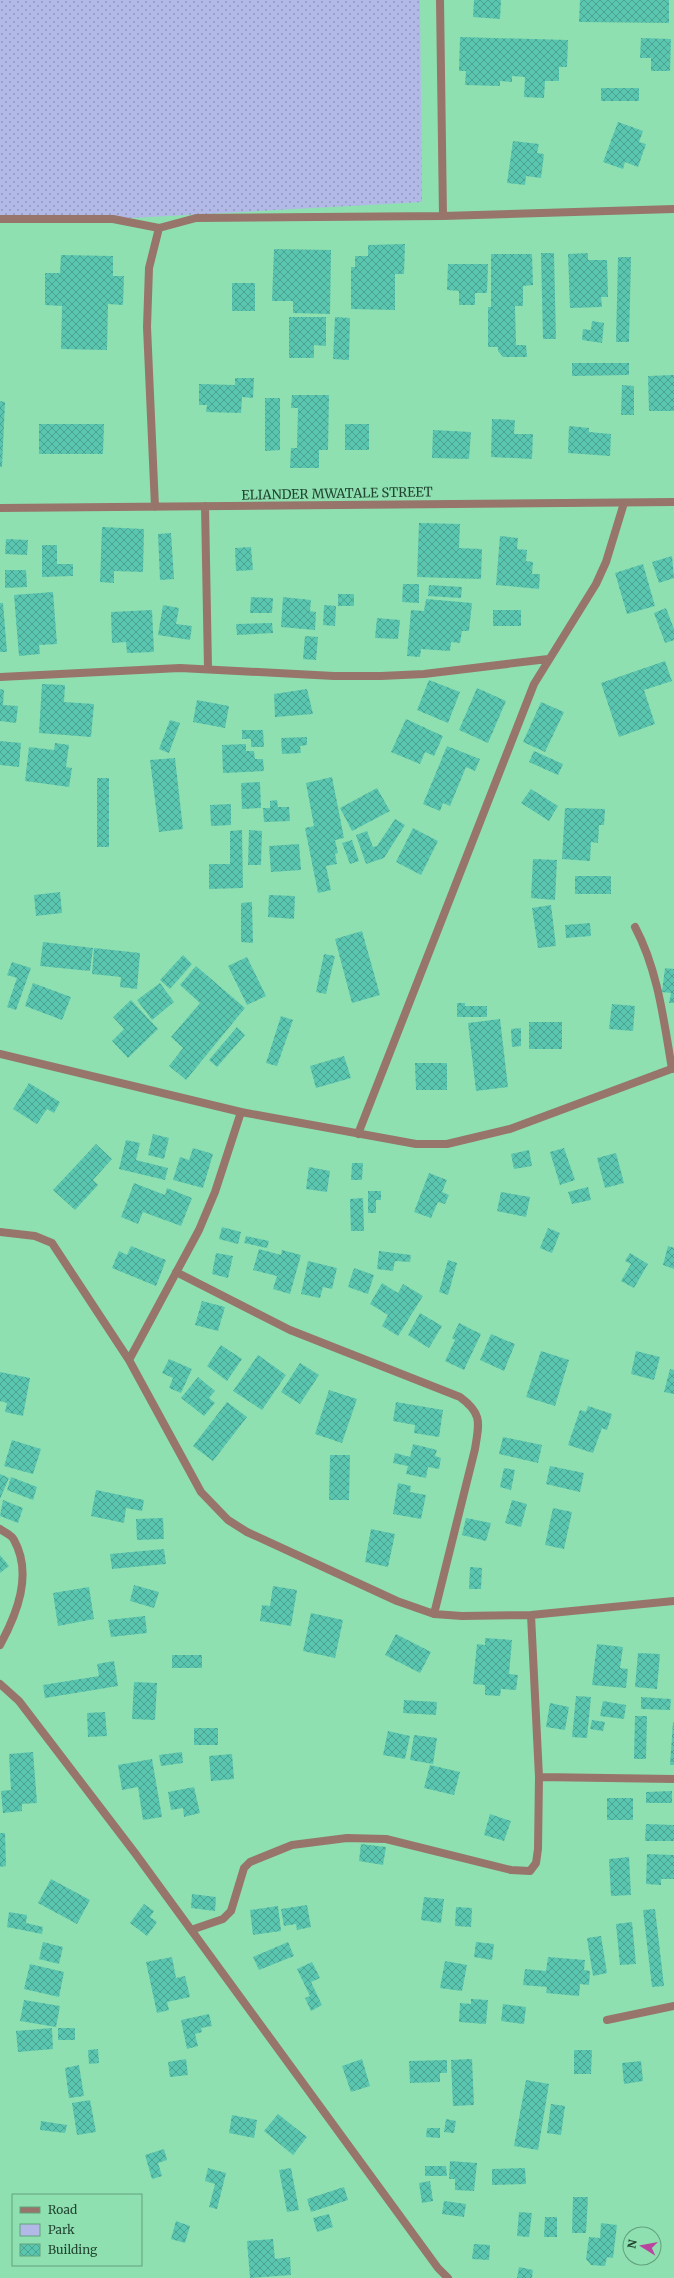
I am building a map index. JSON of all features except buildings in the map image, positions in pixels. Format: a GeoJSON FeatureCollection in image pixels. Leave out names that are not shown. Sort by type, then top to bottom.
{"type":"FeatureCollection","features":[{"type":"Feature","properties":{"kind":"street"},"geometry":{"type":"LineString","coordinates":[[440,0],[443,216]]}},
{"type":"Feature","properties":{"kind":"street"},"geometry":{"type":"LineString","coordinates":[[0,219],[113,219],[159,228],[196,218],[443,216],[674,209]]}},
{"type":"Feature","properties":{"kind":"street"},"geometry":{"type":"LineString","coordinates":[[155,507],[147,326],[149,268],[159,228]]}},
{"type":"Feature","properties":{"kind":"street","name":"ELIANDER MWATALE STREET"},"geometry":{"type":"LineString","coordinates":[[0,508],[674,502]]}},
{"type":"Feature","properties":{"kind":"street"},"geometry":{"type":"LineString","coordinates":[[358,1134],[534,684],[548,659],[596,584],[606,562],[624,503]]}},
{"type":"Feature","properties":{"kind":"street"},"geometry":{"type":"LineString","coordinates":[[206,506],[208,668]]}},
{"type":"Feature","properties":{"kind":"street"},"geometry":{"type":"LineString","coordinates":[[0,677],[208,668],[334,676],[381,676],[424,674],[548,659]]}},
{"type":"Feature","properties":{"kind":"street"},"geometry":{"type":"LineString","coordinates":[[0,1054],[241,1112],[416,1144],[447,1144],[510,1129],[673,1068],[647,949],[635,927]]}},
{"type":"Feature","properties":{"kind":"street"},"geometry":{"type":"LineString","coordinates":[[129,1360],[199,1230],[212,1199],[241,1112]]}},
{"type":"Feature","properties":{"kind":"street"},"geometry":{"type":"LineString","coordinates":[[0,1232],[35,1236],[52,1243],[129,1360],[201,1492],[228,1520],[248,1532],[397,1601],[434,1614],[462,1616],[531,1615],[674,1601]]}},
{"type":"Feature","properties":{"kind":"street"},"geometry":{"type":"LineString","coordinates":[[176,1272],[290,1330],[460,1396],[472,1406],[477,1414],[478,1428],[476,1450],[434,1614]]}},
{"type":"Feature","properties":{"kind":"street"},"geometry":{"type":"LineString","coordinates":[[0,1529],[14,1539],[23,1569],[20,1598],[10,1627],[0,1645]]}},
{"type":"Feature","properties":{"kind":"street"},"geometry":{"type":"LineString","coordinates":[[191,1930],[223,1919],[231,1911],[235,1903],[244,1868],[250,1862],[292,1845],[347,1838],[386,1839],[512,1870],[530,1871],[536,1863],[538,1849],[539,1777],[531,1615]]}},
{"type":"Feature","properties":{"kind":"street"},"geometry":{"type":"LineString","coordinates":[[0,1684],[19,1701],[191,1930],[438,2268],[448,2278]]}},
{"type":"Feature","properties":{"kind":"street"},"geometry":{"type":"LineString","coordinates":[[539,1777],[674,1779]]}},
{"type":"Feature","properties":{"kind":"street"},"geometry":{"type":"LineString","coordinates":[[607,2020],[674,2006]]}},
{"type":"Feature","properties":{"kind":"green space"},"geometry":{"type":"Polygon","coordinates":[[[0,0],[420,0],[422,202],[113,219],[0,219],[0,0]]]}}]}
